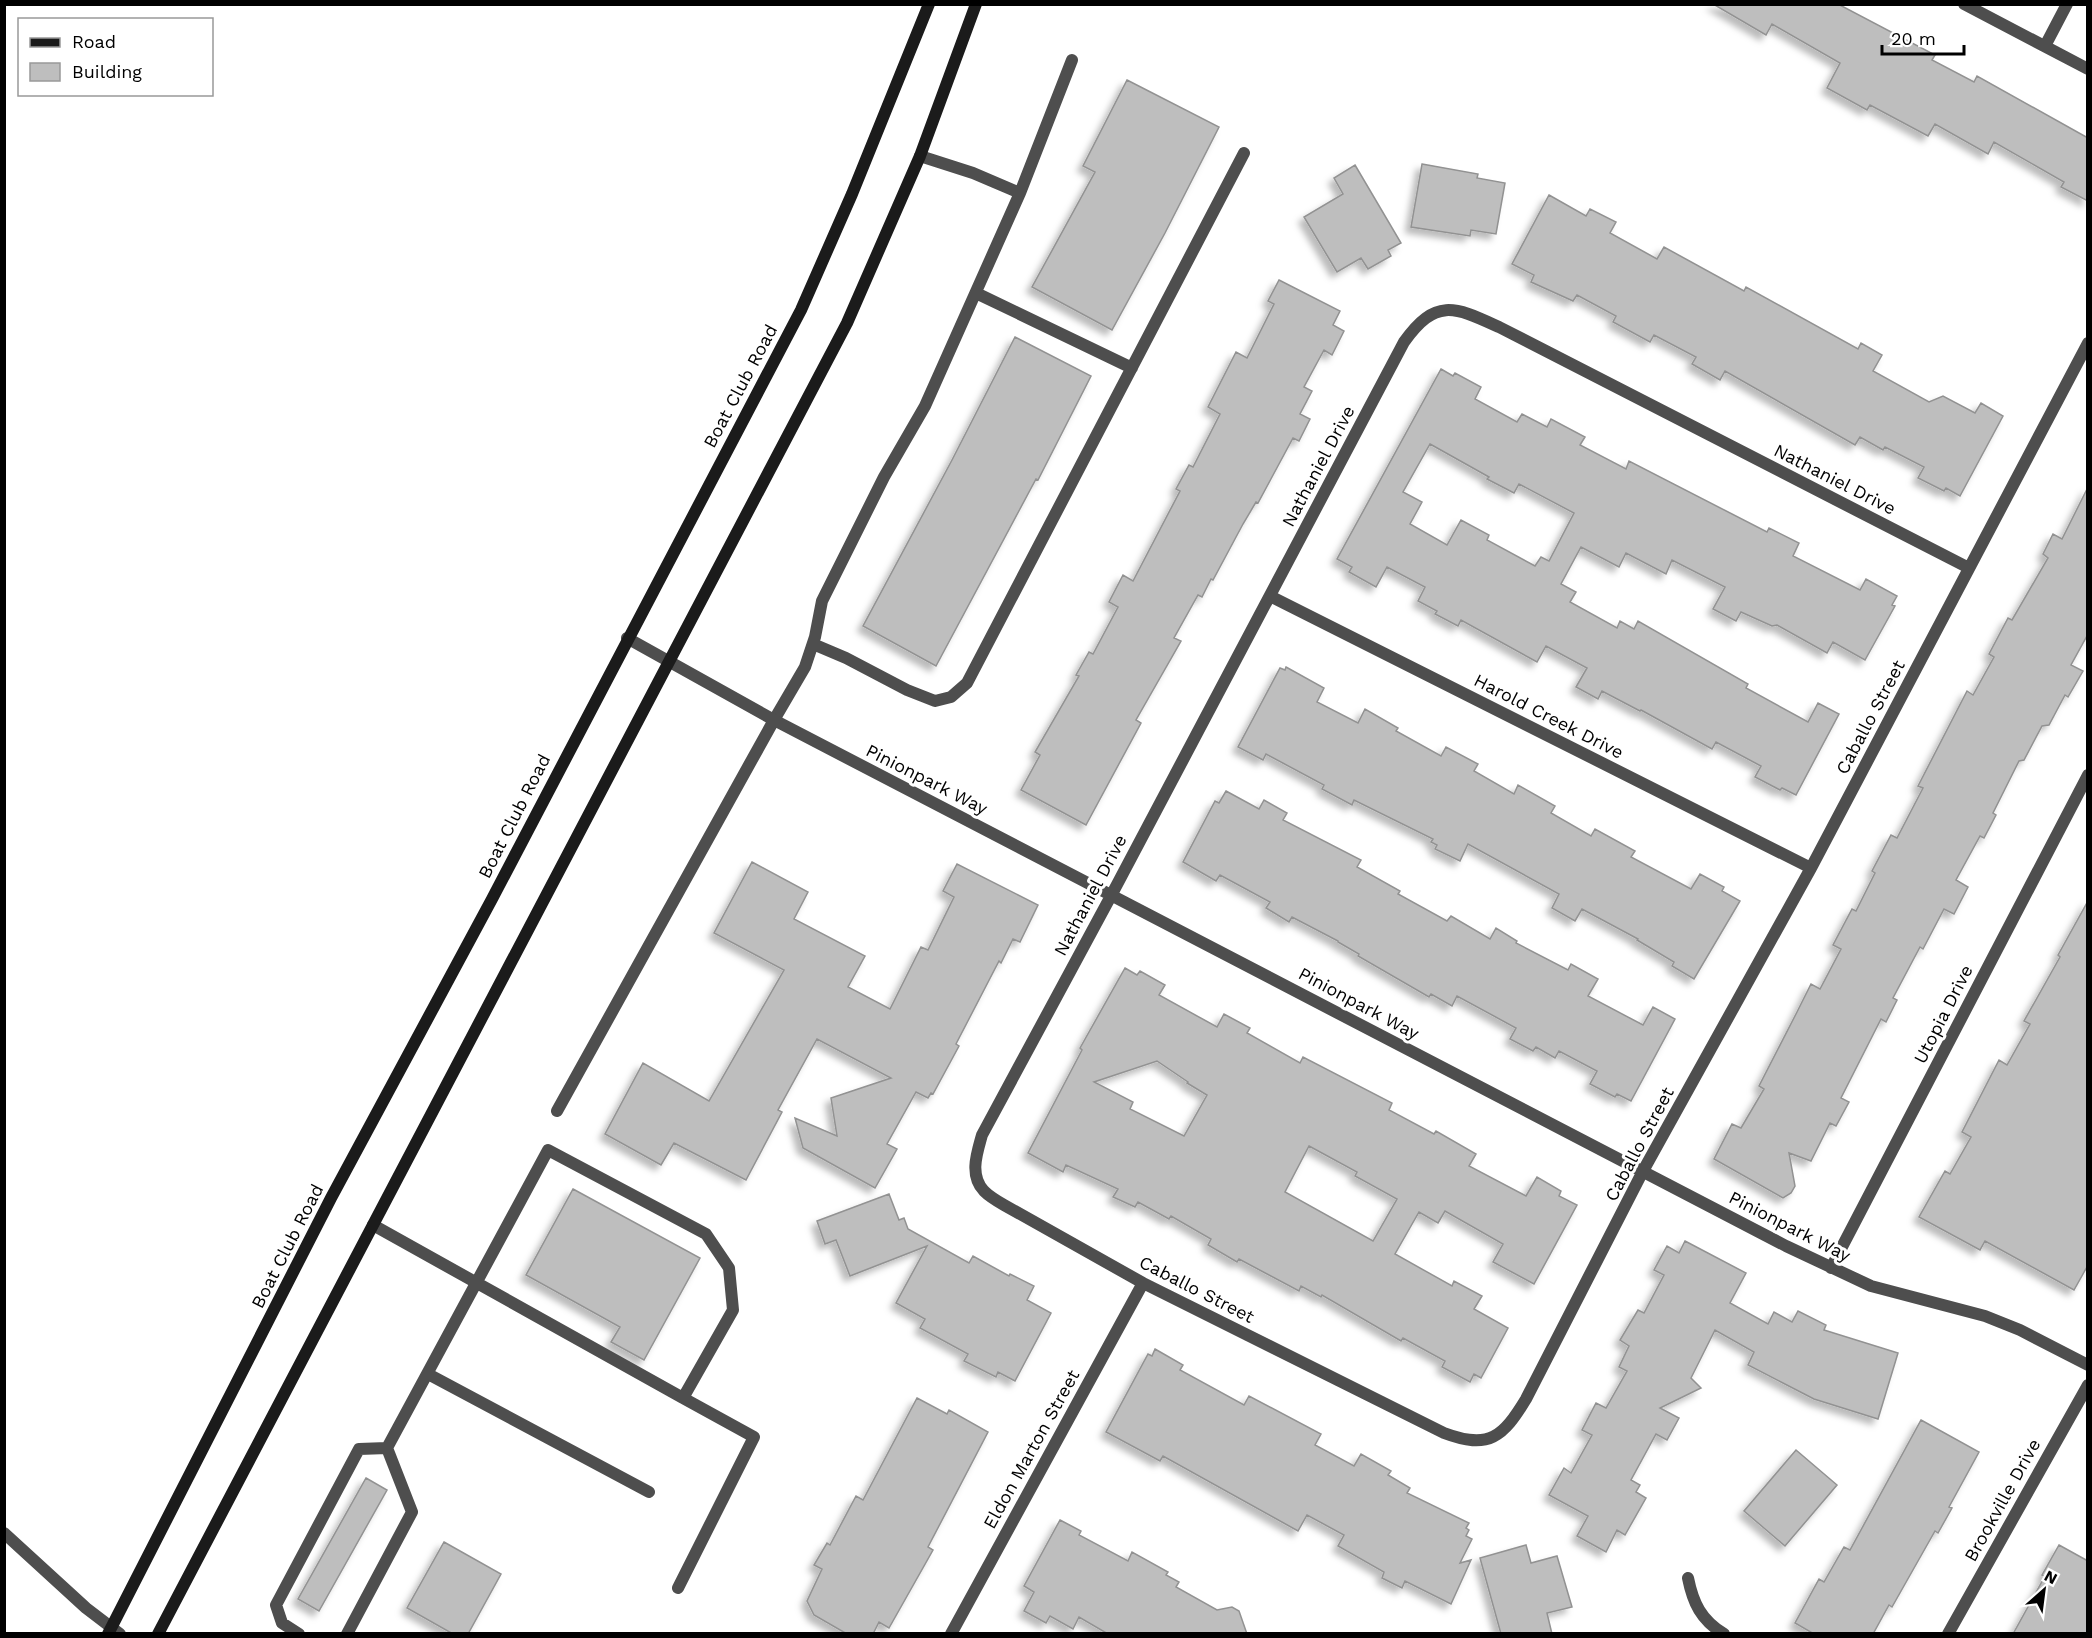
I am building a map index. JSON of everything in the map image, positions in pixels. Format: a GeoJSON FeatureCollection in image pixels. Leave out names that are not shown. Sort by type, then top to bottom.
{"type":"FeatureCollection","features":[{"type":"Feature","properties":{"kind":"main road","name":"Boat Club Road"},"geometry":{"type":"LineString","coordinates":[[113,1632],[331,1198],[487,908],[801,310],[852,194],[929,4]]}},
{"type":"Feature","properties":{"kind":"main road"},"geometry":{"type":"LineString","coordinates":[[158,1634],[847,323],[920,156],[976,4]]}},
{"type":"Feature","properties":{"kind":"street"},"geometry":{"type":"LineString","coordinates":[[1965,4],[2088,69]]}},
{"type":"Feature","properties":{"kind":"street"},"geometry":{"type":"LineString","coordinates":[[2045,46],[2067,4]]}},
{"type":"Feature","properties":{"kind":"street"},"geometry":{"type":"LineString","coordinates":[[557,1111],[805,667],[813,644],[822,601],[884,477],[925,406],[1020,193],[1072,60]]}},
{"type":"Feature","properties":{"kind":"street"},"geometry":{"type":"LineString","coordinates":[[813,644],[846,658],[907,690],[935,700],[951,697],[967,683],[1244,153]]}},
{"type":"Feature","properties":{"kind":"street"},"geometry":{"type":"LineString","coordinates":[[920,156],[973,173],[1020,193]]}},
{"type":"Feature","properties":{"kind":"street"},"geometry":{"type":"LineString","coordinates":[[976,293],[1132,368]]}},
{"type":"Feature","properties":{"kind":"street","name":"Nathaniel Drive"},"geometry":{"type":"LineString","coordinates":[[976,1175],[975,1159],[982,1135],[1404,342],[1415,326],[1433,312],[1446,310],[1468,313],[1499,327],[1969,568]]}},
{"type":"Feature","properties":{"kind":"street","name":"Caballo Street"},"geometry":{"type":"LineString","coordinates":[[976,1175],[983,1190],[1004,1205],[1143,1283],[1444,1433],[1465,1441],[1488,1439],[1500,1433],[1513,1421],[1526,1399],[1643,1171],[1811,868],[2088,343]]}},
{"type":"Feature","properties":{"kind":"street","name":"Harold Creek Drive"},"geometry":{"type":"LineString","coordinates":[[1270,596],[1811,868]]}},
{"type":"Feature","properties":{"kind":"street","name":"Pinionpark Way"},"geometry":{"type":"LineString","coordinates":[[627,638],[774,720],[1831,1268],[1871,1286],[1985,1316],[2029,1334],[2088,1365]]}},
{"type":"Feature","properties":{"kind":"street","name":"Utopia Drive"},"geometry":{"type":"LineString","coordinates":[[1831,1268],[2088,775]]}},
{"type":"Feature","properties":{"kind":"street"},"geometry":{"type":"LineString","coordinates":[[387,1448],[548,1150],[706,1234],[729,1268],[733,1310],[683,1398]]}},
{"type":"Feature","properties":{"kind":"street"},"geometry":{"type":"LineString","coordinates":[[373,1225],[754,1437],[678,1588]]}},
{"type":"Feature","properties":{"kind":"street","name":"Eldon Marton Street"},"geometry":{"type":"LineString","coordinates":[[951,1634],[1143,1283]]}},
{"type":"Feature","properties":{"kind":"street"},"geometry":{"type":"LineString","coordinates":[[428,1374],[649,1492]]}},
{"type":"Feature","properties":{"kind":"street","name":"Brookville Drive"},"geometry":{"type":"LineString","coordinates":[[1948,1634],[2088,1385]]}},
{"type":"Feature","properties":{"kind":"street"},"geometry":{"type":"LineString","coordinates":[[299,1634],[282,1623],[276,1605],[358,1449],[387,1448]]}},
{"type":"Feature","properties":{"kind":"street"},"geometry":{"type":"LineString","coordinates":[[347,1634],[412,1512],[387,1448]]}},
{"type":"Feature","properties":{"kind":"street"},"geometry":{"type":"LineString","coordinates":[[4,1533],[113,1632]]}},
{"type":"Feature","properties":{"kind":"street"},"geometry":{"type":"LineString","coordinates":[[1688,1578],[1692,1600],[1702,1616],[1724,1634]]}},
{"type":"Feature","properties":{"kind":"building"},"geometry":{"type":"Polygon","coordinates":[[[1713,4],[1838,4],[1935,55],[1932,60],[1974,82],[1977,76],[2088,138],[2088,201],[2061,187],[2064,182],[1994,142],[1988,154],[1935,124],[1928,136],[1870,105],[1867,110],[1827,88],[1840,63],[1772,24],[1766,35],[1713,4]]]}},
{"type":"Feature","properties":{"kind":"building"},"geometry":{"type":"Polygon","coordinates":[[[1127,80],[1219,127],[1112,330],[1032,287],[1095,172],[1083,166],[1127,80]]]}},
{"type":"Feature","properties":{"kind":"building"},"geometry":{"type":"Polygon","coordinates":[[[1422,164],[1478,174],[1477,178],[1505,183],[1496,234],[1471,230],[1470,236],[1411,227],[1422,164]]]}},
{"type":"Feature","properties":{"kind":"building"},"geometry":{"type":"Polygon","coordinates":[[[1355,165],[1401,243],[1388,250],[1391,256],[1368,269],[1361,258],[1337,272],[1304,217],[1343,194],[1334,178],[1355,165]]]}},
{"type":"Feature","properties":{"kind":"building"},"geometry":{"type":"Polygon","coordinates":[[[1549,195],[1586,216],[1590,209],[1616,222],[1610,233],[1657,259],[1664,247],[1744,291],[1746,287],[1858,349],[1861,343],[1882,355],[1873,371],[1929,402],[1943,396],[1975,413],[1981,403],[2003,416],[1960,496],[1946,488],[1944,491],[1918,478],[1924,467],[1885,447],[1883,450],[1860,437],[1855,445],[1725,371],[1720,380],[1692,364],[1696,357],[1654,335],[1650,342],[1613,322],[1616,316],[1577,295],[1573,301],[1531,282],[1534,275],[1512,264],[1549,195]]]}},
{"type":"Feature","properties":{"kind":"building"},"geometry":{"type":"Polygon","coordinates":[[[1279,280],[1340,311],[1333,325],[1344,331],[1332,355],[1324,350],[1304,387],[1312,391],[1300,414],[1310,419],[1299,441],[1293,438],[1213,580],[1211,579],[1202,597],[1198,595],[1174,638],[1181,641],[1136,720],[1141,723],[1086,825],[1021,790],[1040,755],[1035,752],[1079,676],[1076,675],[1089,652],[1093,654],[1118,607],[1109,602],[1123,575],[1133,581],[1180,491],[1176,489],[1189,465],[1193,467],[1220,414],[1208,407],[1236,352],[1247,358],[1274,304],[1268,301],[1279,280]]]}},
{"type":"Feature","properties":{"kind":"building"},"geometry":{"type":"Polygon","coordinates":[[[1015,337],[1091,376],[1038,480],[1036,479],[936,666],[863,626],[1015,337]]]}},
{"type":"Feature","properties":{"kind":"building"},"geometry":{"type":"Polygon","coordinates":[[[1441,369],[1453,376],[1455,373],[1481,387],[1475,399],[1517,422],[1522,414],[1547,427],[1551,419],[1585,437],[1580,445],[1626,469],[1629,461],[1767,532],[1769,528],[1799,543],[1793,556],[1860,590],[1866,579],[1897,596],[1892,605],[1895,606],[1865,660],[1833,642],[1827,653],[1777,625],[1772,626],[1741,612],[1736,621],[1713,609],[1725,587],[1672,560],[1666,574],[1626,553],[1619,567],[1581,547],[1561,584],[1576,592],[1570,602],[1617,628],[1620,621],[1634,629],[1638,621],[1748,684],[1746,688],[1808,722],[1818,703],[1839,714],[1796,795],[1782,788],[1780,790],[1755,777],[1761,766],[1716,742],[1712,749],[1602,691],[1598,699],[1576,687],[1587,668],[1546,646],[1537,662],[1461,620],[1458,626],[1435,614],[1437,611],[1418,601],[1425,587],[1387,567],[1376,587],[1349,572],[1352,567],[1337,559],[1441,369]],[[1430,444],[1403,492],[1422,502],[1410,524],[1447,545],[1461,520],[1489,535],[1487,540],[1535,566],[1541,557],[1549,561],[1574,513],[1519,484],[1514,493],[1487,479],[1489,477],[1430,444]]]}},
{"type":"Feature","properties":{"kind":"building"},"geometry":{"type":"Polygon","coordinates":[[[2088,487],[2088,634],[2071,665],[2083,671],[2068,697],[2065,695],[2049,725],[2042,726],[2024,760],[2019,761],[1993,813],[1996,815],[1984,838],[1980,836],[1956,880],[1968,887],[1954,914],[1944,909],[1923,949],[1920,947],[1893,998],[1897,1000],[1886,1022],[1881,1019],[1841,1098],[1849,1102],[1836,1126],[1830,1123],[1811,1161],[1789,1153],[1795,1186],[1791,1193],[1783,1198],[1714,1159],[1732,1124],[1741,1128],[1764,1089],[1759,1086],[1811,984],[1820,989],[1841,949],[1833,945],[1852,909],[1856,911],[1875,873],[1872,871],[1891,835],[1897,838],[1923,788],[1918,786],[1967,691],[1973,695],[1994,657],[1989,654],[2008,618],[2012,620],[2048,558],[2043,554],[2053,534],[2062,539],[2088,487]]]}},
{"type":"Feature","properties":{"kind":"building"},"geometry":{"type":"Polygon","coordinates":[[[1286,667],[1324,688],[1317,702],[1358,723],[1365,709],[1398,728],[1396,731],[1441,756],[1446,747],[1478,764],[1474,771],[1514,794],[1518,785],[1555,806],[1551,813],[1591,836],[1595,829],[1635,851],[1631,857],[1691,889],[1700,874],[1724,887],[1722,891],[1740,901],[1694,979],[1672,966],[1674,962],[1638,939],[1582,909],[1575,921],[1552,908],[1559,894],[1468,844],[1460,861],[1435,849],[1437,845],[1431,842],[1433,839],[1354,800],[1352,805],[1322,789],[1324,785],[1266,754],[1263,760],[1238,747],[1280,668],[1285,670],[1286,667]]]}},
{"type":"Feature","properties":{"kind":"building"},"geometry":{"type":"Polygon","coordinates":[[[1226,791],[1259,809],[1264,800],[1287,813],[1283,820],[1361,860],[1357,867],[1400,891],[1398,894],[1447,921],[1451,916],[1490,939],[1496,928],[1517,941],[1516,943],[1568,970],[1571,964],[1598,979],[1588,996],[1643,1025],[1653,1007],[1675,1019],[1631,1101],[1617,1094],[1615,1097],[1590,1084],[1597,1071],[1559,1051],[1555,1058],[1536,1047],[1533,1051],[1510,1039],[1516,1028],[1457,996],[1452,1006],[1431,994],[1429,997],[1358,956],[1359,954],[1338,941],[1292,917],[1289,922],[1266,908],[1270,902],[1220,875],[1216,881],[1183,862],[1215,801],[1219,803],[1226,791]]]}},
{"type":"Feature","properties":{"kind":"building"},"geometry":{"type":"Polygon","coordinates":[[[752,862],[808,892],[794,919],[865,956],[848,987],[890,1009],[921,947],[928,950],[954,897],[943,891],[957,864],[1038,905],[1020,942],[1013,939],[1001,963],[999,961],[956,1044],[959,1046],[933,1094],[931,1093],[928,1098],[916,1092],[887,1144],[897,1149],[875,1188],[803,1148],[795,1118],[837,1136],[831,1098],[891,1078],[817,1039],[778,1110],[782,1112],[746,1180],[674,1143],[661,1165],[605,1134],[643,1063],[709,1101],[784,970],[714,933],[752,862]]]}},
{"type":"Feature","properties":{"kind":"building"},"geometry":{"type":"Polygon","coordinates":[[[2088,901],[2088,1265],[2074,1290],[1985,1241],[1980,1250],[1919,1217],[1945,1171],[1950,1174],[1971,1137],[1962,1132],[1999,1060],[2007,1065],[2030,1024],[2024,1021],[2088,901]]]}},
{"type":"Feature","properties":{"kind":"building"},"geometry":{"type":"Polygon","coordinates":[[[1125,968],[1137,975],[1140,971],[1165,985],[1159,995],[1217,1027],[1224,1014],[1250,1028],[1247,1033],[1300,1063],[1303,1057],[1392,1103],[1389,1110],[1434,1134],[1436,1131],[1476,1154],[1469,1166],[1526,1196],[1537,1177],[1561,1191],[1559,1196],[1577,1205],[1534,1284],[1493,1262],[1503,1244],[1445,1211],[1438,1223],[1419,1212],[1395,1254],[1452,1286],[1454,1281],[1482,1296],[1474,1309],[1508,1328],[1481,1378],[1474,1374],[1470,1382],[1442,1367],[1445,1361],[1403,1338],[1401,1341],[1322,1295],[1321,1297],[1301,1286],[1299,1291],[1239,1259],[1237,1262],[1208,1245],[1211,1239],[1171,1216],[1169,1219],[1138,1202],[1135,1207],[1113,1197],[1118,1189],[1066,1165],[1063,1172],[1028,1153],[1082,1050],[1080,1048],[1125,968]],[[1157,1061],[1094,1082],[1133,1102],[1130,1109],[1184,1136],[1207,1095],[1157,1061]],[[1309,1146],[1285,1192],[1373,1241],[1397,1199],[1355,1176],[1357,1172],[1309,1146]]]}},
{"type":"Feature","properties":{"kind":"building"},"geometry":{"type":"Polygon","coordinates":[[[573,1189],[700,1258],[644,1360],[611,1342],[620,1327],[526,1275],[573,1189]]]}},
{"type":"Feature","properties":{"kind":"building"},"geometry":{"type":"Polygon","coordinates":[[[889,1194],[899,1220],[904,1218],[908,1229],[969,1263],[973,1256],[1009,1276],[1010,1274],[1034,1286],[1027,1300],[1051,1313],[1015,1381],[998,1372],[996,1377],[964,1361],[968,1354],[920,1328],[925,1319],[896,1303],[927,1246],[850,1276],[836,1240],[825,1244],[817,1221],[889,1194]]]}},
{"type":"Feature","properties":{"kind":"building"},"geometry":{"type":"Polygon","coordinates":[[[1685,1241],[1746,1273],[1730,1303],[1768,1324],[1774,1312],[1792,1322],[1798,1311],[1826,1325],[1824,1330],[1898,1353],[1878,1419],[1814,1399],[1748,1365],[1754,1352],[1715,1330],[1691,1378],[1701,1388],[1660,1408],[1679,1418],[1667,1440],[1656,1434],[1631,1480],[1640,1485],[1636,1492],[1646,1498],[1625,1535],[1617,1530],[1606,1552],[1577,1536],[1588,1516],[1549,1495],[1564,1468],[1571,1473],[1592,1435],[1582,1430],[1596,1403],[1606,1408],[1627,1371],[1619,1367],[1629,1346],[1620,1340],[1638,1310],[1644,1313],[1664,1275],[1654,1270],[1667,1246],[1679,1253],[1685,1241]]]}},
{"type":"Feature","properties":{"kind":"building"},"geometry":{"type":"Polygon","coordinates":[[[1155,1349],[1183,1365],[1180,1370],[1244,1405],[1249,1396],[1321,1434],[1315,1445],[1354,1466],[1361,1454],[1391,1471],[1388,1475],[1410,1488],[1407,1493],[1469,1523],[1466,1536],[1472,1539],[1460,1563],[1471,1560],[1451,1604],[1405,1581],[1402,1588],[1382,1578],[1384,1572],[1338,1546],[1344,1535],[1307,1515],[1298,1531],[1163,1456],[1160,1461],[1106,1432],[1148,1354],[1152,1356],[1155,1349]]]}},
{"type":"Feature","properties":{"kind":"building"},"geometry":{"type":"Polygon","coordinates":[[[917,1398],[947,1414],[949,1410],[988,1432],[928,1547],[933,1550],[889,1628],[879,1622],[873,1634],[847,1634],[814,1615],[807,1601],[822,1569],[814,1565],[827,1543],[830,1545],[856,1496],[863,1500],[917,1398]]]}},
{"type":"Feature","properties":{"kind":"building"},"geometry":{"type":"Polygon","coordinates":[[[1921,1420],[1979,1452],[1949,1507],[1952,1508],[1938,1533],[1935,1531],[1892,1607],[1889,1605],[1873,1634],[1814,1634],[1795,1623],[1819,1579],[1824,1582],[1844,1547],[1850,1550],[1921,1420]]]}},
{"type":"Feature","properties":{"kind":"building"},"geometry":{"type":"Polygon","coordinates":[[[1796,1450],[1837,1485],[1785,1546],[1744,1511],[1796,1450]]]}},
{"type":"Feature","properties":{"kind":"building"},"geometry":{"type":"Polygon","coordinates":[[[366,1478],[387,1490],[319,1611],[298,1599],[366,1478]]]}},
{"type":"Feature","properties":{"kind":"building"},"geometry":{"type":"Polygon","coordinates":[[[1060,1520],[1081,1531],[1079,1535],[1128,1561],[1132,1552],[1168,1572],[1166,1575],[1179,1582],[1176,1587],[1217,1610],[1232,1607],[1239,1611],[1247,1634],[1108,1634],[1079,1617],[1073,1629],[1050,1616],[1046,1623],[1024,1611],[1034,1592],[1024,1586],[1060,1520]]]}},
{"type":"Feature","properties":{"kind":"building"},"geometry":{"type":"Polygon","coordinates":[[[444,1542],[501,1574],[468,1634],[453,1634],[407,1608],[444,1542]]]}},
{"type":"Feature","properties":{"kind":"building"},"geometry":{"type":"Polygon","coordinates":[[[1526,1545],[1531,1563],[1557,1556],[1572,1607],[1547,1613],[1552,1634],[1501,1634],[1480,1558],[1526,1545]]]}},
{"type":"Feature","properties":{"kind":"building"},"geometry":{"type":"Polygon","coordinates":[[[2059,1545],[2088,1561],[2088,1634],[2013,1634],[2045,1576],[2042,1575],[2059,1545]]]}}]}
